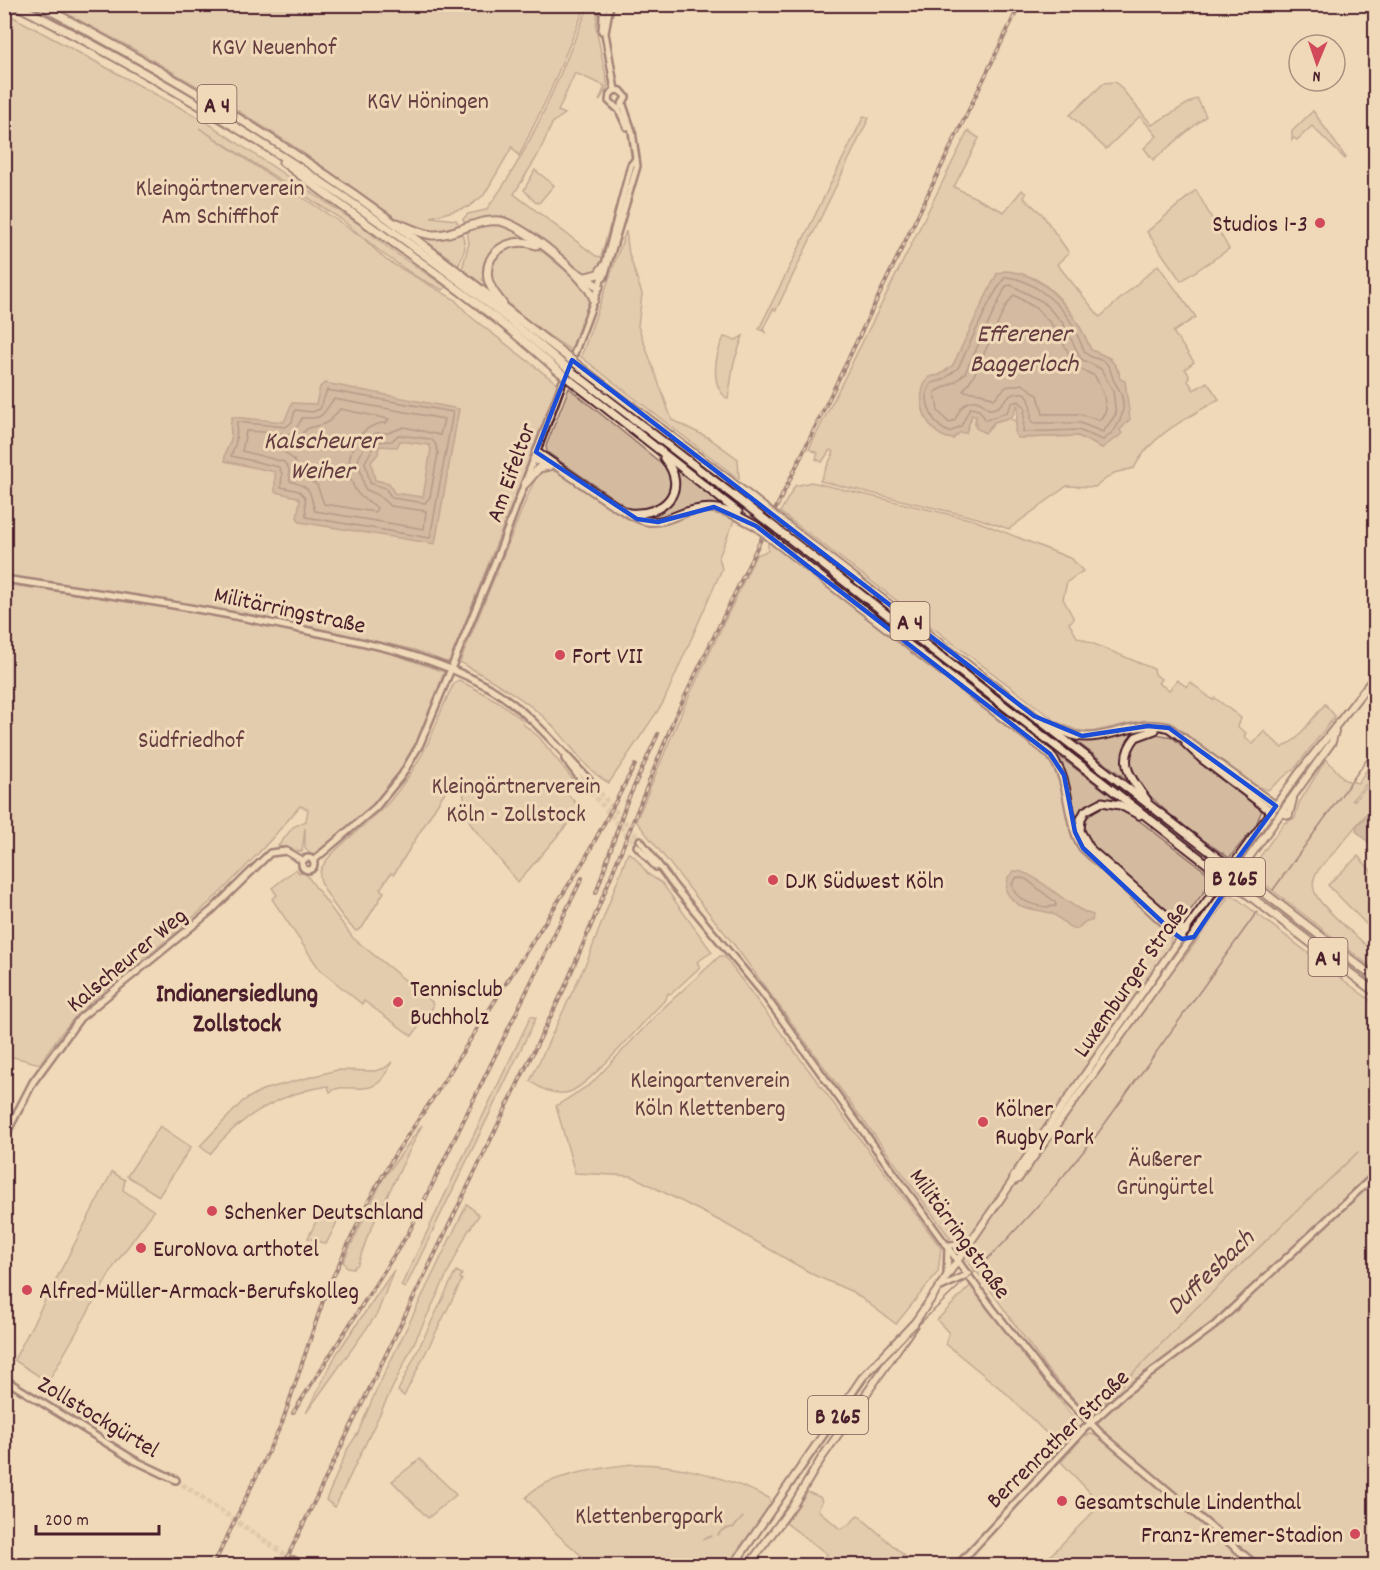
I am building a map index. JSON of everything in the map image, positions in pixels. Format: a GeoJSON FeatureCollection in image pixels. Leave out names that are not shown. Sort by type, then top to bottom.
{"type":"FeatureCollection","features":[{"type":"Feature","properties":{"kind":"highway","name":"A 4"},"geometry":{"type":"LineString","coordinates":[[14,4],[171,89],[298,166],[424,255],[558,365]]}},
{"type":"Feature","properties":{"kind":"highway","name":"A 4"},"geometry":{"type":"LineString","coordinates":[[38,4],[126,51],[221,107],[386,218],[1376,979]]}},
{"type":"Feature","properties":{"kind":"highway","name":"A 4"},"geometry":{"type":"LineString","coordinates":[[270,151],[558,365],[575,374],[1376,993]]}},
{"type":"Feature","properties":{"kind":"highway"},"geometry":{"type":"LineString","coordinates":[[386,218],[431,235],[490,221],[507,223],[523,231],[585,280],[599,287]]}},
{"type":"Feature","properties":{"kind":"highway"},"geometry":{"type":"LineString","coordinates":[[510,313],[489,282],[491,259],[502,246],[513,241],[529,242],[543,247]]}},
{"type":"Feature","properties":{"kind":"highway"},"geometry":{"type":"LineString","coordinates":[[585,280],[598,274],[603,267]]}},
{"type":"Feature","properties":{"kind":"highway"},"geometry":{"type":"LineString","coordinates":[[585,280],[594,300]]}},
{"type":"Feature","properties":{"kind":"highway"},"geometry":{"type":"LineString","coordinates":[[558,365],[570,380],[654,447],[1050,754],[1064,775],[1075,832],[1083,848],[1184,936]]}},
{"type":"Feature","properties":{"kind":"highway"},"geometry":{"type":"LineString","coordinates":[[628,513],[651,513],[666,505],[675,487],[671,469],[654,447]]}},
{"type":"Feature","properties":{"kind":"highway"},"geometry":{"type":"LineString","coordinates":[[535,456],[549,466],[562,469]]}},
{"type":"Feature","properties":{"kind":"highway"},"geometry":{"type":"LineString","coordinates":[[535,456],[562,469],[636,519],[658,522],[686,512],[714,507],[727,510],[756,526]]}},
{"type":"Feature","properties":{"kind":"highway"},"geometry":{"type":"LineString","coordinates":[[525,484],[539,468],[549,466]]}},
{"type":"Feature","properties":{"kind":"highway"},"geometry":{"type":"LineString","coordinates":[[884,625],[958,670]]}},
{"type":"Feature","properties":{"kind":"highway"},"geometry":{"type":"LineString","coordinates":[[1034,716],[1068,733],[1082,736],[1103,735],[1148,726],[1169,728],[1277,811]]}},
{"type":"Feature","properties":{"kind":"highway"},"geometry":{"type":"LineString","coordinates":[[1154,810],[1129,776],[1125,754],[1136,736],[1148,730],[1172,734],[1201,758],[1277,811]]}},
{"type":"Feature","properties":{"kind":"highway"},"geometry":{"type":"LineString","coordinates":[[1158,825],[1120,805],[1102,802],[1085,811],[1079,826],[1082,838],[1091,850],[1184,936]]}},
{"type":"Feature","properties":{"kind":"main road","name":"Am Eifeltor"},"geometry":{"type":"LineString","coordinates":[[313,861],[364,819],[402,775],[420,744],[525,484],[599,287],[636,174],[633,139],[619,106],[609,98],[615,90],[601,25],[604,4]]}},
{"type":"Feature","properties":{"kind":"main road","name":"Am Eifeltor"},"geometry":{"type":"LineString","coordinates":[[608,56],[604,28],[610,4]]}},
{"type":"Feature","properties":{"kind":"main road","name":"Am Eifeltor"},"geometry":{"type":"LineString","coordinates":[[615,90],[624,93],[626,100],[619,106]]}},
{"type":"Feature","properties":{"kind":"main road","name":"Am Eifeltor"},"geometry":{"type":"LineString","coordinates":[[599,287],[631,165],[636,159]]}},
{"type":"Feature","properties":{"kind":"main road","name":"Militärringstraße"},"geometry":{"type":"LineString","coordinates":[[4,579],[246,617],[406,652],[452,669],[500,695],[545,734],[588,783]]}},
{"type":"Feature","properties":{"kind":"main road","name":"Luxemburger Straße"},"geometry":{"type":"LineString","coordinates":[[1012,1182],[1018,1179],[1194,937],[1273,824],[1282,798],[1376,675]]}},
{"type":"Feature","properties":{"kind":"main road","name":"Luxemburger Straße"},"geometry":{"type":"LineString","coordinates":[[1277,811],[1290,815],[1293,799],[1332,742],[1335,730]]}},
{"type":"Feature","properties":{"kind":"main road","name":"Luxemburger Straße"},"geometry":{"type":"LineString","coordinates":[[733,1566],[791,1486],[862,1378],[915,1322],[941,1287],[1025,1159],[1184,936],[1277,811]]}},
{"type":"Feature","properties":{"kind":"main road","name":"Militärringstraße"},"geometry":{"type":"LineString","coordinates":[[640,840],[674,886],[768,1000],[1039,1368],[1090,1424],[1257,1566]]}},
{"type":"Feature","properties":{"kind":"main road","name":"Militärringstraße"},"geometry":{"type":"LineString","coordinates":[[637,846],[674,886]]}},
{"type":"Feature","properties":{"kind":"main road","name":"Kalscheurer Weg"},"geometry":{"type":"LineString","coordinates":[[4,1138],[33,1082],[80,1018],[212,910],[270,853],[286,851],[303,861]]}},
{"type":"Feature","properties":{"kind":"main road"},"geometry":{"type":"LineString","coordinates":[[307,859],[313,861],[312,868],[307,870],[302,865],[303,861],[307,859]]}},
{"type":"Feature","properties":{"kind":"main road"},"geometry":{"type":"LineString","coordinates":[[1184,949],[1184,936],[1194,937]]}},
{"type":"Feature","properties":{"kind":"main road","name":"Berrenrather Straße"},"geometry":{"type":"LineString","coordinates":[[957,1566],[1090,1424],[1124,1393],[1215,1325],[1376,1174]]}},
{"type":"Feature","properties":{"kind":"main road"},"geometry":{"type":"LineString","coordinates":[[947,1278],[948,1245],[967,1245]]}},
{"type":"Feature","properties":{"kind":"main road"},"geometry":{"type":"LineString","coordinates":[[941,1287],[969,1274]]}},
{"type":"Feature","properties":{"kind":"main road","name":"Luxemburger Straße"},"geometry":{"type":"LineString","coordinates":[[748,1566],[794,1504],[804,1486],[909,1335],[915,1322]]}},
{"type":"Feature","properties":{"kind":"main road"},"geometry":{"type":"LineString","coordinates":[[862,1378],[871,1380],[869,1392]]}},
{"type":"Feature","properties":{"kind":"main road","name":"Zollstockgürtel"},"geometry":{"type":"LineString","coordinates":[[4,1379],[134,1460],[176,1480]]}},
{"type":"Feature","properties":{"kind":"main road"},"geometry":{"type":"LineString","coordinates":[[794,1504],[791,1486],[804,1486]]}},
{"type":"Feature","properties":{"kind":"highlighted area"},"geometry":{"type":"Polygon","coordinates":[[[572,360],[1034,716],[1082,736],[1148,726],[1169,728],[1276,806],[1224,877],[1231,882],[1194,937],[1182,939],[1175,934],[1083,848],[1075,832],[1064,775],[1050,754],[756,526],[714,507],[658,522],[637,519],[536,452],[572,360]]]}},
{"type":"Feature","properties":{"kind":"green space","name":"KGV Höningen"},"geometry":{"type":"Polygon","coordinates":[[[226,4],[586,5],[549,94],[519,156],[512,147],[484,195],[468,207],[431,217],[456,220],[460,226],[436,232],[405,224],[289,143],[224,102],[128,46],[49,5],[207,5],[220,13],[226,4]]]}},
{"type":"Feature","properties":{"kind":"green space"},"geometry":{"type":"Polygon","coordinates":[[[589,5],[598,5],[596,28],[608,86],[599,101],[605,86],[575,73],[558,111],[565,114],[553,122],[538,155],[514,194],[596,256],[601,257],[610,225],[611,230],[599,269],[588,275],[580,272],[537,238],[513,223],[488,218],[465,225],[463,219],[468,214],[486,210],[518,162],[556,84],[589,5]]]}},
{"type":"Feature","properties":{"kind":"green space","name":"Kleingärtnerverein Am Schiffhof"},"geometry":{"type":"Polygon","coordinates":[[[4,12],[203,120],[360,225],[391,250],[446,287],[443,290],[417,277],[383,254],[341,219],[199,128],[362,237],[386,260],[454,299],[471,317],[559,385],[450,661],[445,662],[415,650],[292,623],[5,576],[4,12]]]}},
{"type":"Feature","properties":{"kind":"green space"},"geometry":{"type":"Polygon","coordinates":[[[1116,82],[1152,125],[1197,98],[1206,116],[1153,160],[1144,148],[1157,136],[1140,116],[1106,149],[1070,115],[1104,83],[1116,82]]]}},
{"type":"Feature","properties":{"kind":"green space"},"geometry":{"type":"Polygon","coordinates":[[[1313,111],[1345,159],[1312,126],[1297,140],[1294,138],[1292,140],[1292,131],[1313,111]]]}},
{"type":"Feature","properties":{"kind":"green space"},"geometry":{"type":"Polygon","coordinates":[[[864,116],[869,118],[776,310],[773,309],[763,329],[765,332],[759,329],[864,116]]]}},
{"type":"Feature","properties":{"kind":"green space"},"geometry":{"type":"Polygon","coordinates":[[[968,131],[979,138],[954,187],[1004,212],[1022,190],[1026,194],[1024,198],[1042,214],[1069,253],[1057,264],[1100,317],[1158,265],[1196,317],[1173,332],[1194,362],[1185,369],[1189,375],[1188,381],[1194,390],[1207,382],[1219,399],[1160,436],[1141,456],[1134,468],[1114,473],[1095,487],[1067,486],[1009,529],[977,518],[820,481],[834,452],[830,450],[822,462],[816,459],[818,453],[809,449],[968,131]],[[997,274],[953,365],[940,375],[929,377],[922,398],[924,414],[935,427],[953,439],[970,422],[972,414],[976,418],[974,425],[983,432],[991,428],[994,422],[1009,418],[1017,422],[1015,430],[1024,438],[1078,436],[1102,448],[1120,430],[1119,371],[1110,358],[1091,350],[1073,315],[1045,285],[1022,274],[997,274]]]}},
{"type":"Feature","properties":{"kind":"green space"},"geometry":{"type":"Polygon","coordinates":[[[535,170],[554,185],[539,203],[535,202],[524,190],[535,170]]]}},
{"type":"Feature","properties":{"kind":"green space"},"geometry":{"type":"Polygon","coordinates":[[[1196,190],[1229,249],[1181,281],[1147,232],[1196,190]]]}},
{"type":"Feature","properties":{"kind":"green space"},"geometry":{"type":"Polygon","coordinates":[[[487,224],[510,228],[529,239],[509,241],[499,245],[491,253],[488,288],[462,269],[469,243],[467,230],[487,224]]]}},
{"type":"Feature","properties":{"kind":"green space"},"geometry":{"type":"Polygon","coordinates":[[[462,231],[465,248],[459,265],[419,236],[462,231]]]}},
{"type":"Feature","properties":{"kind":"green space"},"geometry":{"type":"Polygon","coordinates":[[[626,231],[629,254],[642,294],[638,326],[672,420],[709,438],[738,459],[739,479],[581,357],[626,231]]]}},
{"type":"Feature","properties":{"kind":"green space"},"geometry":{"type":"Polygon","coordinates":[[[513,244],[530,245],[543,252],[585,287],[590,298],[572,351],[514,309],[492,281],[490,267],[497,254],[513,244]]]}},
{"type":"Feature","properties":{"kind":"green space"},"geometry":{"type":"Polygon","coordinates":[[[743,336],[734,362],[728,399],[718,386],[716,378],[718,352],[724,337],[736,340],[743,336]]]}},
{"type":"Feature","properties":{"kind":"green space"},"geometry":{"type":"Polygon","coordinates":[[[569,388],[667,468],[670,486],[663,500],[654,509],[629,509],[547,452],[546,446],[569,388]]]}},
{"type":"Feature","properties":{"kind":"green space"},"geometry":{"type":"Polygon","coordinates":[[[672,464],[725,506],[702,506],[662,518],[645,517],[656,514],[671,502],[672,464]]]}},
{"type":"Feature","properties":{"kind":"green space"},"geometry":{"type":"Polygon","coordinates":[[[549,469],[575,481],[619,513],[636,522],[657,524],[708,512],[735,518],[719,557],[722,569],[663,703],[609,783],[592,771],[558,732],[530,706],[460,662],[530,490],[539,472],[549,469]]]}},
{"type":"Feature","properties":{"kind":"green space"},"geometry":{"type":"Polygon","coordinates":[[[811,482],[974,520],[1072,559],[1083,571],[1067,582],[1063,599],[1074,619],[1069,623],[1077,637],[1154,669],[1155,674],[1161,679],[1158,683],[1169,690],[1177,680],[1187,687],[1190,682],[1241,718],[1238,727],[1246,733],[1244,737],[1253,744],[1264,731],[1282,748],[1297,738],[1325,704],[1335,716],[1296,767],[1268,790],[1254,785],[1170,722],[1145,720],[1091,732],[1076,730],[1057,722],[780,512],[795,486],[811,482]]]}},
{"type":"Feature","properties":{"kind":"green space","name":"Äußerer Grüngürtel"},"geometry":{"type":"Polygon","coordinates":[[[768,541],[1049,757],[1061,774],[1072,839],[1078,849],[1171,936],[1170,947],[1174,940],[1173,945],[1181,948],[1174,956],[1180,960],[1212,916],[1182,961],[1231,894],[1375,1004],[1375,1565],[1261,1565],[1103,1431],[1046,1368],[981,1277],[948,1240],[950,1238],[735,946],[636,821],[683,709],[756,555],[768,551],[768,541]]]}},
{"type":"Feature","properties":{"kind":"green space","name":"Südfriedhof"},"geometry":{"type":"Polygon","coordinates":[[[5,584],[202,612],[385,651],[444,672],[427,720],[405,766],[363,815],[312,855],[305,849],[305,828],[302,852],[278,846],[293,827],[306,821],[308,809],[300,806],[213,900],[87,1005],[70,1022],[40,1064],[5,1055],[5,584]]]}},
{"type":"Feature","properties":{"kind":"green space","name":"Kleingärtnerverein Köln - Zollstock"},"geometry":{"type":"Polygon","coordinates":[[[459,680],[499,702],[524,721],[523,724],[539,737],[575,782],[566,792],[580,808],[570,817],[572,819],[518,882],[472,826],[466,814],[463,790],[449,785],[394,874],[391,873],[380,889],[384,892],[362,928],[356,931],[340,913],[323,887],[320,874],[323,866],[329,857],[382,809],[400,788],[425,749],[448,696],[455,682],[459,680]]]}},
{"type":"Feature","properties":{"kind":"green space"},"geometry":{"type":"Polygon","coordinates":[[[1130,731],[1133,735],[1123,754],[1130,782],[1073,739],[1130,731]]]}},
{"type":"Feature","properties":{"kind":"green space"},"geometry":{"type":"Polygon","coordinates":[[[1151,733],[1172,737],[1262,810],[1255,827],[1229,858],[1174,818],[1137,780],[1129,762],[1132,746],[1151,733]]]}},
{"type":"Feature","properties":{"kind":"green space"},"geometry":{"type":"Polygon","coordinates":[[[1052,751],[1117,800],[1094,802],[1085,808],[1078,818],[1074,817],[1065,771],[1052,751]]]}},
{"type":"Feature","properties":{"kind":"green space"},"geometry":{"type":"Polygon","coordinates":[[[1375,758],[1375,774],[1352,800],[1354,801],[1375,778],[1375,805],[1317,872],[1313,885],[1320,901],[1331,913],[1367,946],[1375,946],[1375,970],[1249,872],[1284,823],[1295,818],[1299,803],[1326,759],[1345,780],[1358,783],[1375,758]]]}},
{"type":"Feature","properties":{"kind":"green space"},"geometry":{"type":"Polygon","coordinates":[[[1109,806],[1128,812],[1214,878],[1182,922],[1136,887],[1089,842],[1085,826],[1086,819],[1099,807],[1109,806]]]}},
{"type":"Feature","properties":{"kind":"green space","name":"Kleingartenverein Köln Klettenberg"},"geometry":{"type":"Polygon","coordinates":[[[628,853],[633,855],[649,875],[662,883],[712,952],[697,962],[700,967],[671,994],[668,993],[666,999],[618,1050],[579,1087],[569,1092],[549,1091],[530,1081],[588,959],[628,853]]]}},
{"type":"Feature","properties":{"kind":"green space"},"geometry":{"type":"Polygon","coordinates":[[[1358,856],[1375,875],[1375,925],[1371,929],[1328,885],[1358,856]]]}},
{"type":"Feature","properties":{"kind":"green space"},"geometry":{"type":"Polygon","coordinates":[[[296,869],[299,873],[303,870],[353,938],[432,1002],[433,1007],[412,1036],[364,1001],[362,1004],[320,970],[272,899],[277,895],[272,888],[296,869]]]}},
{"type":"Feature","properties":{"kind":"green space","name":"Kleingartenverein Köln Klettenberg"},"geometry":{"type":"Polygon","coordinates":[[[720,956],[724,956],[941,1248],[938,1272],[896,1324],[853,1292],[814,1275],[724,1223],[632,1176],[575,1173],[556,1106],[591,1084],[660,1011],[720,956]]]}},
{"type":"Feature","properties":{"kind":"green space"},"geometry":{"type":"Polygon","coordinates":[[[531,1016],[536,1018],[405,1288],[401,1286],[531,1016]]]}},
{"type":"Feature","properties":{"kind":"green space"},"geometry":{"type":"Polygon","coordinates":[[[392,1062],[378,1083],[370,1087],[337,1088],[330,1092],[328,1086],[294,1094],[262,1108],[234,1128],[210,1154],[200,1146],[243,1101],[262,1090],[337,1070],[375,1071],[385,1068],[392,1062]]]}},
{"type":"Feature","properties":{"kind":"green space"},"geometry":{"type":"Polygon","coordinates":[[[422,1125],[368,1235],[358,1264],[353,1268],[347,1267],[343,1262],[383,1179],[422,1125]]]}},
{"type":"Feature","properties":{"kind":"green space"},"geometry":{"type":"Polygon","coordinates":[[[160,1126],[191,1147],[159,1196],[127,1176],[160,1126]]]}},
{"type":"Feature","properties":{"kind":"green space"},"geometry":{"type":"Polygon","coordinates":[[[112,1172],[125,1180],[123,1190],[154,1211],[116,1263],[48,1382],[14,1360],[112,1172]]]}},
{"type":"Feature","properties":{"kind":"green space"},"geometry":{"type":"Polygon","coordinates":[[[467,1204],[479,1215],[467,1233],[335,1507],[326,1500],[348,1448],[358,1433],[467,1204]]]}},
{"type":"Feature","properties":{"kind":"green space"},"geometry":{"type":"Polygon","coordinates":[[[321,1211],[338,1220],[326,1244],[308,1238],[321,1211]]]}},
{"type":"Feature","properties":{"kind":"green space"},"geometry":{"type":"Polygon","coordinates":[[[394,1270],[377,1314],[306,1413],[337,1353],[394,1270]]]}},
{"type":"Feature","properties":{"kind":"green space"},"geometry":{"type":"Polygon","coordinates":[[[456,1271],[462,1274],[460,1278],[462,1280],[404,1396],[398,1391],[456,1271]]]}},
{"type":"Feature","properties":{"kind":"green space"},"geometry":{"type":"Polygon","coordinates":[[[971,1285],[1076,1421],[1078,1428],[1060,1447],[1007,1394],[946,1344],[949,1333],[937,1320],[971,1285]]]}},
{"type":"Feature","properties":{"kind":"green space"},"geometry":{"type":"Polygon","coordinates":[[[1091,1434],[1099,1437],[1253,1565],[1040,1566],[1101,1504],[1061,1462],[1084,1436],[1091,1434]]]}},
{"type":"Feature","properties":{"kind":"green space"},"geometry":{"type":"Polygon","coordinates":[[[420,1459],[456,1495],[428,1518],[392,1481],[420,1459]]]}},
{"type":"Feature","properties":{"kind":"green space","name":"Klettenbergpark"},"geometry":{"type":"Polygon","coordinates":[[[633,1464],[669,1466],[703,1473],[769,1498],[771,1504],[727,1565],[593,1566],[557,1534],[526,1498],[545,1483],[560,1478],[592,1470],[633,1464]]]}},
{"type":"Feature","properties":{"kind":"green space"},"geometry":{"type":"Polygon","coordinates":[[[807,1492],[820,1497],[822,1501],[818,1510],[840,1529],[850,1524],[858,1515],[915,1565],[829,1565],[822,1560],[827,1554],[786,1523],[807,1492]]]}},
{"type":"Feature","properties":{"kind":"water","name":"Efferener Baggerloch"},"geometry":{"type":"Polygon","coordinates":[[[1004,271],[1019,273],[1046,287],[1068,310],[1091,350],[1114,363],[1120,379],[1125,381],[1130,419],[1120,430],[1122,434],[1102,448],[1078,436],[1018,438],[1015,434],[1018,404],[1012,417],[994,422],[985,433],[976,428],[976,415],[972,414],[966,433],[959,433],[953,439],[944,437],[929,424],[922,404],[924,385],[929,377],[940,375],[953,365],[997,274],[1004,271]]]}},
{"type":"Feature","properties":{"kind":"water","name":"Kalscheurer Weiher"},"geometry":{"type":"Polygon","coordinates":[[[325,383],[459,409],[435,544],[300,522],[297,517],[300,500],[297,497],[275,492],[275,472],[225,461],[225,454],[231,440],[232,417],[284,422],[292,403],[316,404],[320,387],[325,383]],[[400,441],[397,447],[379,446],[378,454],[371,462],[375,480],[389,483],[394,493],[423,497],[431,449],[429,445],[400,441]]]}},
{"type":"Feature","properties":{"kind":"water"},"geometry":{"type":"Polygon","coordinates":[[[1367,816],[1375,818],[1375,848],[1356,831],[1357,825],[1367,816]]]}},
{"type":"Feature","properties":{"kind":"water"},"geometry":{"type":"Polygon","coordinates":[[[1014,871],[1031,876],[1072,905],[1093,915],[1092,921],[1086,921],[1077,929],[1067,925],[1053,914],[1022,907],[1006,891],[1008,877],[1014,871]]]}},
{"type":"Feature","properties":{"kind":"waterway","name":"Duffesbach"},"geometry":{"type":"LineString","coordinates":[[1083,1408],[1102,1405],[1192,1312],[1358,1152]]}},
{"type":"Feature","properties":{"kind":"waterway"},"geometry":{"type":"LineString","coordinates":[[718,1535],[722,1530],[734,1527],[743,1517]]}},
{"type":"Feature","properties":{"kind":"waterway"},"geometry":{"type":"LineString","coordinates":[[703,1539],[712,1536]]}},
{"type":"Feature","properties":{"kind":"tunnel"},"geometry":{"type":"LineString","coordinates":[[590,781],[640,840]]}},
{"type":"Feature","properties":{"kind":"tunnel"},"geometry":{"type":"LineString","coordinates":[[586,786],[637,846]]}},
{"type":"Feature","properties":{"kind":"tunnel"},"geometry":{"type":"LineString","coordinates":[[176,1480],[293,1560]]}},
{"type":"Feature","properties":{"kind":"tram line"},"geometry":{"type":"LineString","coordinates":[[1273,890],[1376,747]]}},
{"type":"Feature","properties":{"kind":"tram line"},"geometry":{"type":"LineString","coordinates":[[738,1566],[868,1378],[911,1332],[1002,1245],[1051,1191],[1096,1136],[1257,912]]}},
{"type":"Feature","properties":{"kind":"railway"},"geometry":{"type":"LineString","coordinates":[[283,1566],[564,989],[675,717],[1020,4]]}},
{"type":"Feature","properties":{"kind":"railway"},"geometry":{"type":"LineString","coordinates":[[596,893],[626,804],[658,734]]}},
{"type":"Feature","properties":{"kind":"railway"},"geometry":{"type":"LineString","coordinates":[[213,1566],[282,1423],[326,1292],[368,1202],[394,1156],[585,859],[635,765]]}},
{"type":"Feature","properties":{"kind":"railway"},"geometry":{"type":"LineString","coordinates":[[293,1413],[409,1232],[582,878]]}},
{"type":"Feature","properties":{"kind":"place","name":"Studios 1-3"},"geometry":{"type":"Point","coordinates":[1320,223]}},
{"type":"Feature","properties":{"kind":"place","name":"Fort VII"},"geometry":{"type":"Point","coordinates":[560,655]}},
{"type":"Feature","properties":{"kind":"place","name":"DJK Südwest Köln"},"geometry":{"type":"Point","coordinates":[773,880]}},
{"type":"Feature","properties":{"kind":"place","name":"Tennisclub Buchholz"},"geometry":{"type":"Point","coordinates":[398,1002]}},
{"type":"Feature","properties":{"kind":"place","name":"Kölner Rugby Park"},"geometry":{"type":"Point","coordinates":[983,1122]}},
{"type":"Feature","properties":{"kind":"place","name":"Schenker Deutschland"},"geometry":{"type":"Point","coordinates":[212,1211]}},
{"type":"Feature","properties":{"kind":"place","name":"EuroNova arthotel"},"geometry":{"type":"Point","coordinates":[141,1248]}},
{"type":"Feature","properties":{"kind":"place","name":"Alfred-Müller-Armack-Berufskolleg"},"geometry":{"type":"Point","coordinates":[27,1290]}},
{"type":"Feature","properties":{"kind":"place","name":"Gesamtschule Lindenthal"},"geometry":{"type":"Point","coordinates":[1062,1501]}},
{"type":"Feature","properties":{"kind":"place","name":"Franz-Kremer-Stadion"},"geometry":{"type":"Point","coordinates":[1355,1534]}},
{"type":"Feature","properties":{"kind":"district","name":"Indianersiedlung Zollstock"},"geometry":{"type":"Point","coordinates":[237,1007]}},
{"type":"Feature","properties":{"kind":"park label","name":"KGV Neuenhof"},"geometry":{"type":"Point","coordinates":[274,46]}}]}
